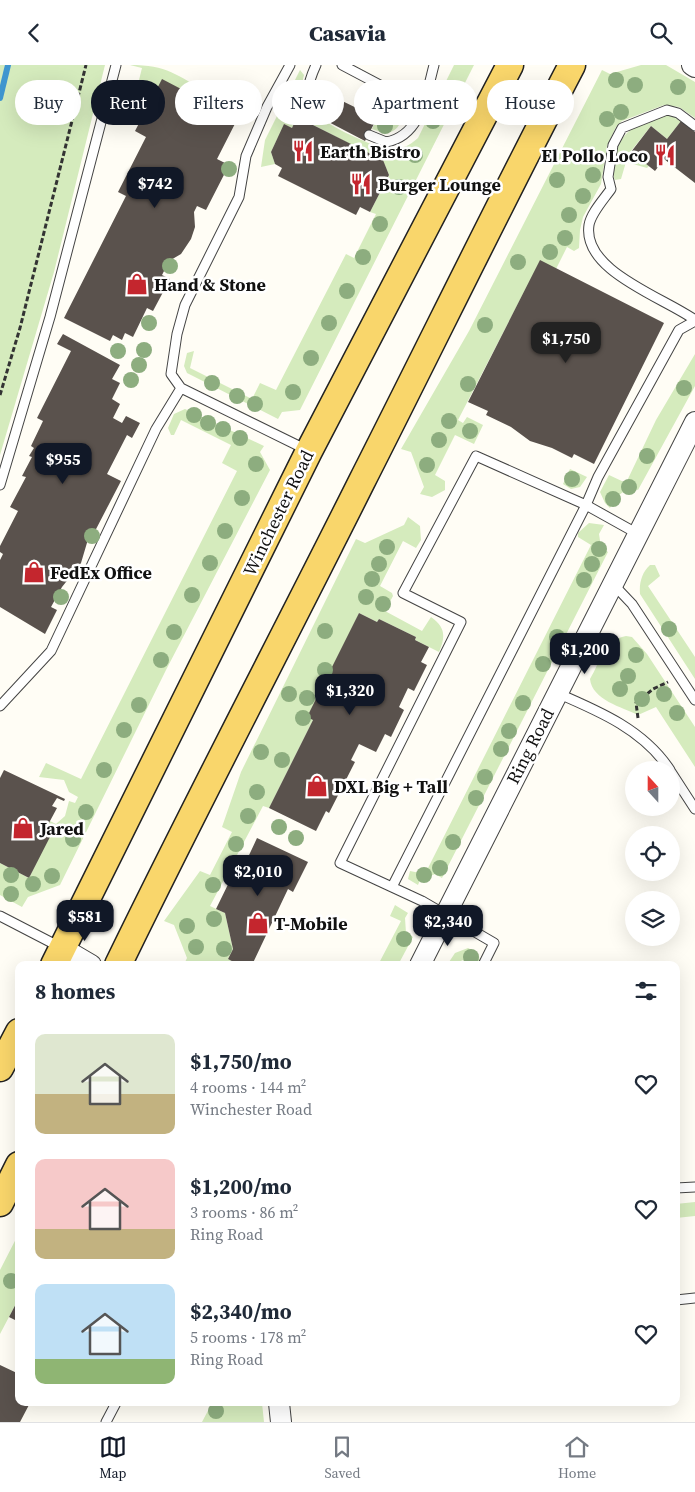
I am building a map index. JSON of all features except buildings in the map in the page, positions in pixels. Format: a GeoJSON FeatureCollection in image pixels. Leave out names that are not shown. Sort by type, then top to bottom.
{"type":"FeatureCollection","features":[{"type":"Feature","properties":{"kind":"main road","name":"Winchester Road"},"geometry":{"type":"LineString","coordinates":[[58,957],[309,451],[510,65]]}},
{"type":"Feature","properties":{"kind":"main road"},"geometry":{"type":"LineString","coordinates":[[120,961],[184,831],[359,489],[493,217],[572,65]]}},
{"type":"Feature","properties":{"kind":"main road"},"geometry":{"type":"LineString","coordinates":[[0,1068],[15,1040]]}},
{"type":"Feature","properties":{"kind":"main road"},"geometry":{"type":"LineString","coordinates":[[0,1203],[15,1173]]}},
{"type":"Feature","properties":{"kind":"street","name":"Ring Road"},"geometry":{"type":"LineString","coordinates":[[422,961],[695,421]]}},
{"type":"Feature","properties":{"kind":"street"},"geometry":{"type":"LineString","coordinates":[[58,957],[74,961]]}},
{"type":"Feature","properties":{"kind":"street"},"geometry":{"type":"LineString","coordinates":[[280,1406],[281,1422]]}},
{"type":"Feature","properties":{"kind":"lane"},"geometry":{"type":"LineString","coordinates":[[0,485],[50,317],[116,65]]}},
{"type":"Feature","properties":{"kind":"lane"},"geometry":{"type":"LineString","coordinates":[[290,65],[268,107],[246,156],[239,197],[230,219],[185,305],[177,334],[171,374],[181,388],[309,451]]}},
{"type":"Feature","properties":{"kind":"lane"},"geometry":{"type":"LineString","coordinates":[[309,80],[316,65]]}},
{"type":"Feature","properties":{"kind":"lane"},"geometry":{"type":"LineString","coordinates":[[342,65],[371,80]]}},
{"type":"Feature","properties":{"kind":"lane"},"geometry":{"type":"LineString","coordinates":[[430,80],[434,65]]}},
{"type":"Feature","properties":{"kind":"lane"},"geometry":{"type":"LineString","coordinates":[[695,126],[678,113],[667,110],[622,128],[613,145],[608,177],[611,189],[590,224],[589,243],[596,257],[610,271],[695,321]]}},
{"type":"Feature","properties":{"kind":"lane"},"geometry":{"type":"LineString","coordinates":[[369,135],[386,142],[403,137],[410,132],[413,125]]}},
{"type":"Feature","properties":{"kind":"lane"},"geometry":{"type":"LineString","coordinates":[[392,887],[586,505],[598,477],[679,330],[695,321]]}},
{"type":"Feature","properties":{"kind":"lane"},"geometry":{"type":"LineString","coordinates":[[0,706],[51,651],[156,429],[181,388]]}},
{"type":"Feature","properties":{"kind":"lane"},"geometry":{"type":"LineString","coordinates":[[485,961],[494,943],[446,914],[340,863],[461,622],[403,593],[476,456],[586,505],[638,535]]}},
{"type":"Feature","properties":{"kind":"lane"},"geometry":{"type":"LineString","coordinates":[[612,583],[632,604],[695,700]]}},
{"type":"Feature","properties":{"kind":"lane"},"geometry":{"type":"LineString","coordinates":[[557,693],[621,724],[644,739],[663,761]]}},
{"type":"Feature","properties":{"kind":"lane"},"geometry":{"type":"LineString","coordinates":[[680,785],[695,809]]}},
{"type":"Feature","properties":{"kind":"lane"},"geometry":{"type":"LineString","coordinates":[[0,916],[58,957]]}},
{"type":"Feature","properties":{"kind":"lane"},"geometry":{"type":"LineString","coordinates":[[680,1189],[695,1187]]}},
{"type":"Feature","properties":{"kind":"lane"},"geometry":{"type":"LineString","coordinates":[[680,1300],[695,1298]]}},
{"type":"Feature","properties":{"kind":"lane"},"geometry":{"type":"LineString","coordinates":[[114,1406],[107,1420],[117,1422]]}},
{"type":"Feature","properties":{"kind":"path"},"geometry":{"type":"LineString","coordinates":[[0,395],[22,319],[86,65]]}},
{"type":"Feature","properties":{"kind":"path"},"geometry":{"type":"LineString","coordinates":[[638,721],[636,703],[654,689],[680,677]]}},
{"type":"Feature","properties":{"kind":"green space"},"geometry":{"type":"Polygon","coordinates":[[[0,65],[105,65],[101,80],[91,80],[91,122],[54,272],[0,455],[0,65]]]}},
{"type":"Feature","properties":{"kind":"green space"},"geometry":{"type":"Polygon","coordinates":[[[130,65],[143,65],[163,69],[186,80],[175,80],[175,86],[165,80],[139,80],[142,68],[130,65]]]}},
{"type":"Feature","properties":{"kind":"green space"},"geometry":{"type":"Polygon","coordinates":[[[454,65],[474,65],[466,80],[447,80],[454,65]]]}},
{"type":"Feature","properties":{"kind":"green space"},"geometry":{"type":"Polygon","coordinates":[[[641,65],[666,65],[695,82],[695,118],[679,107],[664,105],[622,121],[616,127],[607,146],[601,184],[583,217],[579,248],[574,251],[567,247],[556,269],[540,261],[458,420],[463,423],[467,417],[483,425],[474,444],[455,435],[435,475],[445,481],[445,490],[432,497],[420,494],[424,487],[411,452],[401,449],[469,331],[602,70],[610,74],[641,65]]]}},
{"type":"Feature","properties":{"kind":"green space"},"geometry":{"type":"Polygon","coordinates":[[[300,70],[304,75],[304,80],[295,80],[300,70]]]}},
{"type":"Feature","properties":{"kind":"green space"},"geometry":{"type":"Polygon","coordinates":[[[665,115],[673,116],[681,121],[667,139],[651,126],[631,151],[649,166],[647,168],[626,162],[621,179],[615,180],[614,170],[617,149],[626,134],[639,125],[665,115]]]}},
{"type":"Feature","properties":{"kind":"green space"},"geometry":{"type":"Polygon","coordinates":[[[272,125],[284,125],[271,152],[275,164],[261,167],[265,140],[272,125]]]}},
{"type":"Feature","properties":{"kind":"green space"},"geometry":{"type":"Polygon","coordinates":[[[313,125],[331,125],[382,149],[402,148],[418,138],[424,125],[444,125],[300,410],[282,412],[278,419],[187,373],[184,366],[187,353],[194,351],[190,368],[252,399],[260,383],[276,390],[346,254],[354,258],[376,214],[370,212],[389,175],[383,161],[313,125]]]}},
{"type":"Feature","properties":{"kind":"green space"},"geometry":{"type":"Polygon","coordinates":[[[374,125],[399,125],[391,132],[380,132],[372,129],[374,125]]]}},
{"type":"Feature","properties":{"kind":"green space"},"geometry":{"type":"Polygon","coordinates":[[[695,354],[695,386],[638,490],[630,487],[615,498],[610,508],[605,503],[600,492],[609,475],[626,483],[656,420],[695,354]]]}},
{"type":"Feature","properties":{"kind":"green space"},"geometry":{"type":"Polygon","coordinates":[[[185,409],[264,446],[260,452],[270,470],[166,670],[60,885],[28,897],[22,907],[0,895],[0,863],[29,878],[49,837],[43,834],[50,821],[56,824],[65,816],[69,801],[75,803],[78,797],[69,792],[64,780],[39,777],[46,763],[81,779],[237,471],[222,463],[231,445],[181,420],[174,435],[171,435],[168,428],[174,414],[185,409]]]}},
{"type":"Feature","properties":{"kind":"green space"},"geometry":{"type":"Polygon","coordinates":[[[570,469],[587,477],[580,487],[571,489],[563,484],[570,469]]]}},
{"type":"Feature","properties":{"kind":"green space"},"geometry":{"type":"Polygon","coordinates":[[[408,517],[420,526],[421,540],[416,548],[403,541],[380,586],[392,593],[393,596],[385,611],[422,631],[431,617],[439,624],[443,632],[443,641],[439,652],[415,640],[416,637],[379,619],[377,622],[359,613],[313,720],[269,808],[263,806],[210,906],[225,913],[233,949],[228,959],[232,961],[186,961],[187,958],[174,925],[164,921],[200,871],[210,875],[232,832],[222,827],[241,772],[356,539],[365,543],[404,525],[408,517]]]}},
{"type":"Feature","properties":{"kind":"green space"},"geometry":{"type":"Polygon","coordinates":[[[589,523],[604,525],[599,534],[601,547],[608,552],[442,878],[435,874],[420,880],[418,885],[408,879],[410,871],[425,874],[591,545],[578,537],[578,533],[589,523]]]}},
{"type":"Feature","properties":{"kind":"green space"},"geometry":{"type":"Polygon","coordinates":[[[650,565],[655,565],[660,576],[648,586],[695,657],[695,679],[640,594],[642,578],[650,565]]]}},
{"type":"Feature","properties":{"kind":"green space"},"geometry":{"type":"Polygon","coordinates":[[[632,637],[647,654],[695,727],[695,767],[656,707],[638,715],[602,698],[592,686],[590,679],[607,647],[618,638],[632,637]]]}},
{"type":"Feature","properties":{"kind":"green space"},"geometry":{"type":"Polygon","coordinates":[[[395,905],[408,913],[405,918],[406,933],[413,937],[400,961],[380,961],[401,921],[390,916],[395,905]]]}},
{"type":"Feature","properties":{"kind":"green space"},"geometry":{"type":"Polygon","coordinates":[[[468,948],[478,953],[480,961],[450,961],[455,953],[468,948]]]}},
{"type":"Feature","properties":{"kind":"green space"},"geometry":{"type":"Polygon","coordinates":[[[695,1202],[695,1216],[680,1218],[680,1204],[695,1202]]]}},
{"type":"Feature","properties":{"kind":"green space"},"geometry":{"type":"Polygon","coordinates":[[[15,1241],[15,1306],[0,1334],[0,1270],[15,1241]]]}},
{"type":"Feature","properties":{"kind":"green space"},"geometry":{"type":"Polygon","coordinates":[[[210,1406],[262,1406],[264,1422],[202,1422],[210,1406]]]}},
{"type":"Feature","properties":{"kind":"waterway"},"geometry":{"type":"LineString","coordinates":[[0,98],[8,65]]}},
{"type":"Feature","properties":{"kind":"place","name":"Earth Bistro"},"geometry":{"type":"Point","coordinates":[303,151]}},
{"type":"Feature","properties":{"kind":"place","name":"El Pollo Loco"},"geometry":{"type":"Point","coordinates":[665,155]}},
{"type":"Feature","properties":{"kind":"place","name":"Burger Lounge"},"geometry":{"type":"Point","coordinates":[361,184]}},
{"type":"Feature","properties":{"kind":"place","name":"Hand & Stone"},"geometry":{"type":"Point","coordinates":[137,284]}},
{"type":"Feature","properties":{"kind":"place","name":"FedEx Office"},"geometry":{"type":"Point","coordinates":[34,572]}},
{"type":"Feature","properties":{"kind":"place","name":"DXL Big + Tall"},"geometry":{"type":"Point","coordinates":[317,786]}},
{"type":"Feature","properties":{"kind":"place","name":"Jared"},"geometry":{"type":"Point","coordinates":[23,828]}},
{"type":"Feature","properties":{"kind":"place","name":"T-Mobile"},"geometry":{"type":"Point","coordinates":[258,923]}}]}
